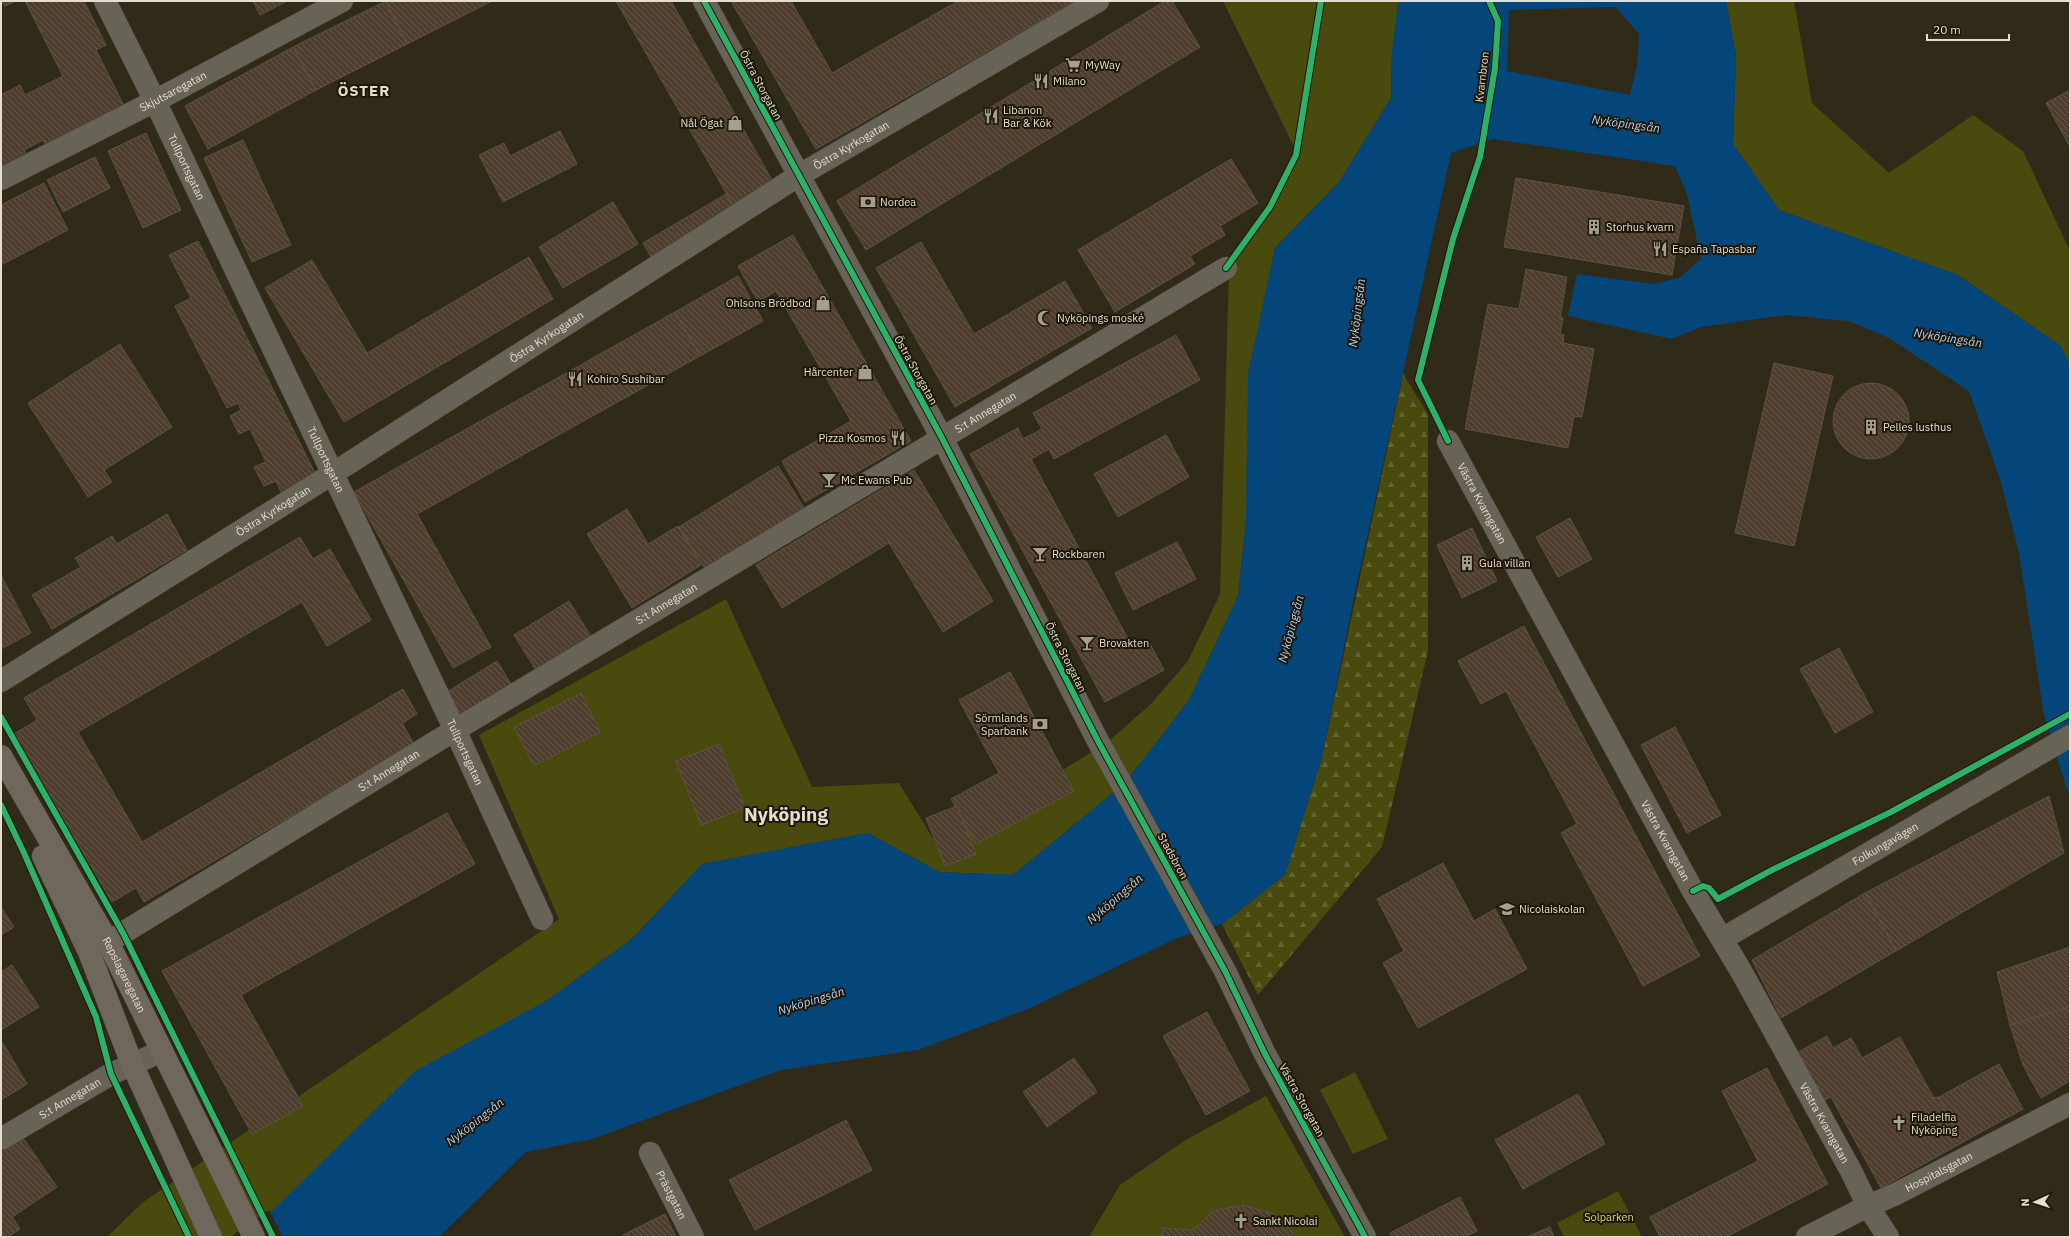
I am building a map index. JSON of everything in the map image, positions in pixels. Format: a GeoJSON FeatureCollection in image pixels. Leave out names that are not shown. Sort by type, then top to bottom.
{"type":"FeatureCollection","features":[{"type":"Feature","properties":{"kind":"main road","name":"Repslagaregatan"},"geometry":{"type":"LineString","coordinates":[[1,756],[108,942],[254,1237]]}},
{"type":"Feature","properties":{"kind":"main road","name":"Repslagaregatan"},"geometry":{"type":"LineString","coordinates":[[1,767],[89,952],[132,1064],[207,1228]]}},
{"type":"Feature","properties":{"kind":"street","name":"Tullportsgatan"},"geometry":{"type":"LineString","coordinates":[[106,1],[454,730],[542,920]]}},
{"type":"Feature","properties":{"kind":"street","name":"Skjutsaregatan"},"geometry":{"type":"LineString","coordinates":[[1,179],[155,101],[342,1]]}},
{"type":"Feature","properties":{"kind":"street","name":"Östra Storgatan"},"geometry":{"type":"LineString","coordinates":[[704,1],[942,438],[1103,751]]}},
{"type":"Feature","properties":{"kind":"street","name":"Östra Kyrkogatan"},"geometry":{"type":"LineString","coordinates":[[1,681],[332,474],[798,176],[1098,1]]}},
{"type":"Feature","properties":{"kind":"street","name":"S:t Annegatan"},"geometry":{"type":"LineString","coordinates":[[108,942],[454,730],[1226,268]]}},
{"type":"Feature","properties":{"kind":"street","name":"Västra Kvarngatan"},"geometry":{"type":"LineString","coordinates":[[1448,441],[1693,891],[1722,939],[1851,1171],[1868,1206],[1888,1237]]}},
{"type":"Feature","properties":{"kind":"street","name":"Folkungavägen"},"geometry":{"type":"LineString","coordinates":[[1722,939],[2070,736]]}},
{"type":"Feature","properties":{"kind":"street","name":"Stadsbron"},"geometry":{"type":"LineString","coordinates":[[1103,751],[1224,971]]}},
{"type":"Feature","properties":{"kind":"street","name":"Västra Storgatan"},"geometry":{"type":"LineString","coordinates":[[1224,971],[1266,1054],[1365,1237]]}},
{"type":"Feature","properties":{"kind":"street","name":"S:t Annegatan"},"geometry":{"type":"LineString","coordinates":[[1,1139],[110,1074],[162,1051]]}},
{"type":"Feature","properties":{"kind":"street","name":"Hospitalsgatan"},"geometry":{"type":"LineString","coordinates":[[1807,1237],[1868,1206],[1894,1195],[2070,1104]]}},
{"type":"Feature","properties":{"kind":"street","name":"Prästgatan"},"geometry":{"type":"LineString","coordinates":[[650,1154],[693,1237]]}},
{"type":"Feature","properties":{"kind":"green space"},"geometry":{"type":"Polygon","coordinates":[[[1223,1],[1401,1],[1398,4],[1392,52],[1391,98],[1339,182],[1275,248],[1238,596],[1189,700],[1125,783],[1013,875],[939,872],[868,833],[702,864],[632,939],[546,1001],[272,1211],[234,1237],[107,1237],[142,1203],[559,919],[479,735],[726,599],[812,787],[899,783],[937,845],[1104,745],[1151,704],[1188,661],[1220,594],[1229,269],[1274,208],[1298,155],[1223,1]]]}},
{"type":"Feature","properties":{"kind":"green space"},"geometry":{"type":"Polygon","coordinates":[[[1726,1],[1794,1],[1812,103],[1889,173],[1973,115],[2023,151],[2070,251],[2070,366],[2061,346],[1958,275],[1779,210],[1733,144],[1736,56],[1726,1]]]}},
{"type":"Feature","properties":{"kind":"green space"},"geometry":{"type":"Polygon","coordinates":[[[1403,374],[1428,414],[1428,651],[1382,847],[1258,995],[1222,924],[1285,875],[1322,757],[1403,374]]]}},
{"type":"Feature","properties":{"kind":"green space"},"geometry":{"type":"Polygon","coordinates":[[[1355,1072],[1388,1139],[1353,1154],[1320,1090],[1355,1072]]]}},
{"type":"Feature","properties":{"kind":"green space"},"geometry":{"type":"Polygon","coordinates":[[[1266,1096],[1345,1237],[1089,1237],[1120,1185],[1184,1141],[1266,1096]]]}},
{"type":"Feature","properties":{"kind":"green space","name":"Solparken"},"geometry":{"type":"Polygon","coordinates":[[[1618,1191],[1642,1237],[1564,1237],[1557,1223],[1618,1191]]]}},
{"type":"Feature","properties":{"kind":"water","name":"Nyköpingsån"},"geometry":{"type":"Polygon","coordinates":[[[1401,1],[1726,1],[1736,56],[1733,144],[1779,210],[1958,275],[2061,346],[2070,366],[2070,799],[2044,715],[2019,553],[2000,479],[1969,391],[1889,338],[1849,321],[1786,315],[1701,327],[1672,339],[1568,316],[1577,274],[1653,284],[1679,278],[1701,259],[1687,194],[1675,166],[1493,139],[1451,153],[1354,597],[1322,757],[1285,875],[1222,924],[1177,938],[1028,1009],[918,1050],[781,1070],[592,1139],[526,1152],[439,1237],[234,1237],[272,1211],[415,1071],[546,1001],[632,939],[702,864],[868,833],[939,872],[1013,875],[1125,783],[1189,700],[1238,596],[1246,521],[1248,373],[1275,248],[1339,182],[1391,98],[1392,52],[1398,4],[1401,1]],[[1616,7],[1509,10],[1507,71],[1630,95],[1637,66],[1639,34],[1616,7]]]}},
{"type":"Feature","properties":{"kind":"pier"},"geometry":{"type":"Polygon","coordinates":[[[269,1210],[283,1237],[232,1237],[233,1235],[269,1210]]]}},
{"type":"Feature","properties":{"kind":"building"},"geometry":{"type":"Polygon","coordinates":[[[2,1],[16,1],[5,6],[2,1]]]}},
{"type":"Feature","properties":{"kind":"building"},"geometry":{"type":"Polygon","coordinates":[[[25,1],[84,1],[106,45],[96,50],[125,108],[47,147],[43,140],[24,150],[28,159],[1,172],[1,95],[20,85],[25,95],[63,76],[25,1]]]}},
{"type":"Feature","properties":{"kind":"building"},"geometry":{"type":"Polygon","coordinates":[[[253,1],[287,1],[260,15],[253,1]]]}},
{"type":"Feature","properties":{"kind":"building"},"geometry":{"type":"Polygon","coordinates":[[[386,1],[492,1],[407,44],[386,1]]]}},
{"type":"Feature","properties":{"kind":"building"},"geometry":{"type":"Polygon","coordinates":[[[386,1],[407,44],[316,90],[293,47],[386,1]]]}},
{"type":"Feature","properties":{"kind":"building"},"geometry":{"type":"Polygon","coordinates":[[[616,1],[671,1],[777,189],[737,212],[616,1]]]}},
{"type":"Feature","properties":{"kind":"building"},"geometry":{"type":"Polygon","coordinates":[[[731,1],[791,1],[832,73],[958,1],[1075,1],[816,149],[731,1]]]}},
{"type":"Feature","properties":{"kind":"building"},"geometry":{"type":"Polygon","coordinates":[[[1165,1],[1172,1],[1200,47],[866,250],[837,201],[1165,1]]]}},
{"type":"Feature","properties":{"kind":"building"},"geometry":{"type":"Polygon","coordinates":[[[293,47],[316,90],[208,149],[185,106],[293,47]]]}},
{"type":"Feature","properties":{"kind":"building"},"geometry":{"type":"Polygon","coordinates":[[[2070,90],[2070,147],[2046,103],[2070,90]]]}},
{"type":"Feature","properties":{"kind":"building"},"geometry":{"type":"Polygon","coordinates":[[[560,131],[577,164],[503,202],[479,155],[504,143],[510,156],[560,131]]]}},
{"type":"Feature","properties":{"kind":"building"},"geometry":{"type":"Polygon","coordinates":[[[146,133],[181,210],[143,228],[108,151],[146,133]]]}},
{"type":"Feature","properties":{"kind":"building"},"geometry":{"type":"Polygon","coordinates":[[[243,140],[291,245],[252,262],[204,158],[243,140]]]}},
{"type":"Feature","properties":{"kind":"building"},"geometry":{"type":"Polygon","coordinates":[[[95,157],[110,188],[63,212],[47,180],[95,157]]]}},
{"type":"Feature","properties":{"kind":"building"},"geometry":{"type":"Polygon","coordinates":[[[1231,159],[1258,203],[1220,226],[1225,235],[1190,256],[1195,264],[1115,312],[1078,250],[1231,159]]]}},
{"type":"Feature","properties":{"kind":"building","name":"Storhus kvarn"},"geometry":{"type":"Polygon","coordinates":[[[1516,178],[1684,206],[1672,275],[1504,247],[1516,178]]]}},
{"type":"Feature","properties":{"kind":"building"},"geometry":{"type":"Polygon","coordinates":[[[44,183],[68,230],[1,265],[1,205],[44,183]]]}},
{"type":"Feature","properties":{"kind":"building"},"geometry":{"type":"Polygon","coordinates":[[[726,194],[737,212],[654,262],[643,243],[726,194]]]}},
{"type":"Feature","properties":{"kind":"building"},"geometry":{"type":"Polygon","coordinates":[[[613,202],[638,244],[563,288],[539,247],[613,202]]]}},
{"type":"Feature","properties":{"kind":"building"},"geometry":{"type":"Polygon","coordinates":[[[793,235],[911,441],[805,502],[782,461],[851,421],[776,291],[758,302],[738,266],[793,235]]]}},
{"type":"Feature","properties":{"kind":"building"},"geometry":{"type":"Polygon","coordinates":[[[198,241],[316,475],[281,492],[276,481],[264,486],[254,467],[266,462],[250,429],[239,434],[230,416],[241,410],[238,403],[227,408],[175,306],[191,298],[169,255],[198,241]]]}},
{"type":"Feature","properties":{"kind":"building"},"geometry":{"type":"Polygon","coordinates":[[[921,242],[974,334],[1065,281],[1092,328],[955,407],[876,268],[921,242]]]}},
{"type":"Feature","properties":{"kind":"building"},"geometry":{"type":"Polygon","coordinates":[[[529,257],[553,299],[344,422],[265,288],[312,260],[367,353],[529,257]]]}},
{"type":"Feature","properties":{"kind":"building"},"geometry":{"type":"Polygon","coordinates":[[[1526,269],[1567,277],[1560,318],[1563,318],[1560,334],[1564,335],[1563,343],[1594,349],[1582,417],[1574,416],[1568,448],[1465,429],[1488,304],[1519,309],[1526,269]]]}},
{"type":"Feature","properties":{"kind":"building"},"geometry":{"type":"Polygon","coordinates":[[[738,276],[763,321],[700,356],[675,312],[738,276]]]}},
{"type":"Feature","properties":{"kind":"building"},"geometry":{"type":"Polygon","coordinates":[[[675,312],[700,356],[417,514],[491,647],[453,668],[354,492],[675,312]]]}},
{"type":"Feature","properties":{"kind":"building"},"geometry":{"type":"Polygon","coordinates":[[[1176,335],[1200,380],[1054,459],[1049,449],[1031,459],[1133,648],[1148,640],[1164,670],[1105,702],[970,454],[1018,428],[1023,439],[1042,429],[1033,413],[1176,335]]]}},
{"type":"Feature","properties":{"kind":"building"},"geometry":{"type":"Polygon","coordinates":[[[120,344],[172,427],[104,470],[112,482],[88,497],[28,403],[120,344]]]}},
{"type":"Feature","properties":{"kind":"building"},"geometry":{"type":"Polygon","coordinates":[[[1774,363],[1833,376],[1794,546],[1735,533],[1774,363]]]}},
{"type":"Feature","properties":{"kind":"building","name":"Pelles lusthus"},"geometry":{"type":"Polygon","coordinates":[[[1871,383],[1885,386],[1898,394],[1906,407],[1909,421],[1906,435],[1898,448],[1885,456],[1871,459],[1857,456],[1844,448],[1836,435],[1833,421],[1836,407],[1844,394],[1857,386],[1871,383]]]}},
{"type":"Feature","properties":{"kind":"building"},"geometry":{"type":"Polygon","coordinates":[[[1166,435],[1189,477],[1118,517],[1094,474],[1166,435]]]}},
{"type":"Feature","properties":{"kind":"building"},"geometry":{"type":"Polygon","coordinates":[[[778,466],[806,511],[707,572],[679,527],[778,466]]]}},
{"type":"Feature","properties":{"kind":"building"},"geometry":{"type":"Polygon","coordinates":[[[914,470],[993,601],[943,632],[889,543],[782,608],[756,565],[914,470]]]}},
{"type":"Feature","properties":{"kind":"building"},"geometry":{"type":"Polygon","coordinates":[[[627,509],[648,544],[678,526],[701,565],[632,608],[587,534],[627,509]]]}},
{"type":"Feature","properties":{"kind":"building"},"geometry":{"type":"Polygon","coordinates":[[[167,514],[187,550],[52,629],[32,595],[81,567],[75,558],[112,536],[117,544],[167,514]]]}},
{"type":"Feature","properties":{"kind":"building"},"geometry":{"type":"Polygon","coordinates":[[[1570,518],[1592,559],[1558,577],[1536,537],[1570,518]]]}},
{"type":"Feature","properties":{"kind":"building","name":"Gula villan"},"geometry":{"type":"Polygon","coordinates":[[[1472,528],[1497,581],[1462,598],[1437,545],[1472,528]]]}},
{"type":"Feature","properties":{"kind":"building"},"geometry":{"type":"Polygon","coordinates":[[[300,537],[313,559],[330,549],[371,620],[327,646],[302,602],[78,732],[142,842],[403,689],[417,714],[402,723],[414,744],[144,902],[136,888],[112,902],[14,734],[37,720],[24,698],[300,537]]]}},
{"type":"Feature","properties":{"kind":"building"},"geometry":{"type":"Polygon","coordinates":[[[1177,542],[1196,579],[1133,610],[1115,573],[1177,542]]]}},
{"type":"Feature","properties":{"kind":"building"},"geometry":{"type":"Polygon","coordinates":[[[1,575],[31,633],[1,649],[1,575]]]}},
{"type":"Feature","properties":{"kind":"building"},"geometry":{"type":"Polygon","coordinates":[[[569,601],[592,638],[537,672],[514,635],[569,601]]]}},
{"type":"Feature","properties":{"kind":"building"},"geometry":{"type":"Polygon","coordinates":[[[1524,626],[1700,956],[1643,986],[1561,833],[1577,824],[1506,691],[1481,704],[1458,661],[1524,626]]]}},
{"type":"Feature","properties":{"kind":"building"},"geometry":{"type":"Polygon","coordinates":[[[1839,648],[1873,712],[1835,733],[1800,669],[1839,648]]]}},
{"type":"Feature","properties":{"kind":"building"},"geometry":{"type":"Polygon","coordinates":[[[497,661],[511,684],[462,715],[447,692],[497,661]]]}},
{"type":"Feature","properties":{"kind":"building"},"geometry":{"type":"Polygon","coordinates":[[[1010,672],[1074,791],[976,844],[951,799],[999,773],[959,700],[1010,672]]]}},
{"type":"Feature","properties":{"kind":"building"},"geometry":{"type":"Polygon","coordinates":[[[581,693],[600,732],[534,766],[514,727],[581,693]]]}},
{"type":"Feature","properties":{"kind":"building"},"geometry":{"type":"Polygon","coordinates":[[[1675,727],[1721,815],[1687,833],[1641,745],[1675,727]]]}},
{"type":"Feature","properties":{"kind":"building"},"geometry":{"type":"Polygon","coordinates":[[[719,744],[745,808],[701,825],[676,761],[719,744]]]}},
{"type":"Feature","properties":{"kind":"building"},"geometry":{"type":"Polygon","coordinates":[[[2049,796],[2064,853],[1896,951],[1865,893],[2049,796]]]}},
{"type":"Feature","properties":{"kind":"building"},"geometry":{"type":"Polygon","coordinates":[[[957,806],[976,854],[945,866],[926,818],[957,806]]]}},
{"type":"Feature","properties":{"kind":"building"},"geometry":{"type":"Polygon","coordinates":[[[447,813],[475,864],[241,995],[303,1106],[252,1134],[162,971],[447,813]]]}},
{"type":"Feature","properties":{"kind":"building"},"geometry":{"type":"Polygon","coordinates":[[[1443,863],[1474,921],[1495,909],[1527,969],[1418,1028],[1383,963],[1404,951],[1377,899],[1443,863]]]}},
{"type":"Feature","properties":{"kind":"building"},"geometry":{"type":"Polygon","coordinates":[[[1865,893],[1896,951],[1781,1018],[1752,960],[1865,893]]]}},
{"type":"Feature","properties":{"kind":"building"},"geometry":{"type":"Polygon","coordinates":[[[1,907],[14,927],[1,935],[1,907]]]}},
{"type":"Feature","properties":{"kind":"building"},"geometry":{"type":"Polygon","coordinates":[[[2070,947],[2070,1007],[2010,1025],[1997,972],[2070,947]]]}},
{"type":"Feature","properties":{"kind":"building"},"geometry":{"type":"Polygon","coordinates":[[[12,965],[39,1007],[1,1030],[1,972],[12,965]]]}},
{"type":"Feature","properties":{"kind":"building"},"geometry":{"type":"Polygon","coordinates":[[[2070,1007],[2070,1081],[2041,1098],[2023,1065],[2010,1025],[2070,1007]]]}},
{"type":"Feature","properties":{"kind":"building"},"geometry":{"type":"Polygon","coordinates":[[[1207,1012],[1250,1091],[1206,1115],[1163,1036],[1207,1012]]]}},
{"type":"Feature","properties":{"kind":"building","name":"Filadelfia Nyköping"},"geometry":{"type":"Polygon","coordinates":[[[1827,1036],[1833,1048],[1851,1038],[1862,1058],[1900,1037],[1934,1098],[1939,1097],[1963,1142],[1881,1188],[1831,1097],[1819,1103],[1793,1055],[1827,1036]]]}},
{"type":"Feature","properties":{"kind":"building"},"geometry":{"type":"Polygon","coordinates":[[[3,1043],[27,1084],[1,1100],[1,1044],[3,1043]]]}},
{"type":"Feature","properties":{"kind":"building"},"geometry":{"type":"Polygon","coordinates":[[[1074,1058],[1097,1092],[1047,1127],[1023,1092],[1074,1058]]]}},
{"type":"Feature","properties":{"kind":"building"},"geometry":{"type":"Polygon","coordinates":[[[1999,1064],[2023,1109],[1963,1142],[1939,1097],[1999,1064]]]}},
{"type":"Feature","properties":{"kind":"building"},"geometry":{"type":"Polygon","coordinates":[[[1767,1068],[1828,1184],[1726,1237],[1660,1237],[1650,1217],[1758,1161],[1722,1091],[1767,1068]]]}},
{"type":"Feature","properties":{"kind":"building"},"geometry":{"type":"Polygon","coordinates":[[[1578,1094],[1605,1144],[1523,1189],[1495,1140],[1578,1094]]]}},
{"type":"Feature","properties":{"kind":"building"},"geometry":{"type":"Polygon","coordinates":[[[846,1120],[872,1170],[755,1230],[729,1180],[846,1120]]]}},
{"type":"Feature","properties":{"kind":"building"},"geometry":{"type":"Polygon","coordinates":[[[23,1138],[57,1187],[12,1217],[20,1229],[8,1237],[1,1237],[1,1153],[23,1138]]]}},
{"type":"Feature","properties":{"kind":"building"},"geometry":{"type":"Polygon","coordinates":[[[1460,1197],[1477,1231],[1465,1237],[1392,1237],[1390,1233],[1460,1197]]]}},
{"type":"Feature","properties":{"kind":"building","name":"Sankt Nicolai"},"geometry":{"type":"Polygon","coordinates":[[[1243,1205],[1271,1213],[1294,1234],[1293,1237],[1162,1237],[1162,1228],[1193,1230],[1213,1211],[1243,1205]]]}},
{"type":"Feature","properties":{"kind":"building"},"geometry":{"type":"Polygon","coordinates":[[[665,1214],[676,1237],[624,1237],[623,1235],[665,1214]]]}},
{"type":"Feature","properties":{"kind":"building"},"geometry":{"type":"Polygon","coordinates":[[[1550,1227],[1554,1237],[1526,1237],[1550,1227]]]}},
{"type":"Feature","properties":{"kind":"cycle path"},"geometry":{"type":"LineString","coordinates":[[704,1],[942,438],[1099,743],[1225,971],[1265,1054],[1365,1237]]}},
{"type":"Feature","properties":{"kind":"cycle path"},"geometry":{"type":"LineString","coordinates":[[1226,268],[1270,207],[1296,155],[1321,1]]}},
{"type":"Feature","properties":{"kind":"cycle path","name":"Kvarnbron"},"geometry":{"type":"LineString","coordinates":[[1448,441],[1418,380],[1453,239],[1480,157],[1495,68],[1498,21],[1489,1]]}},
{"type":"Feature","properties":{"kind":"cycle path"},"geometry":{"type":"LineString","coordinates":[[1693,891],[1703,886],[1709,888],[1718,899],[1774,869],[1891,812],[2070,714]]}},
{"type":"Feature","properties":{"kind":"cycle path"},"geometry":{"type":"LineString","coordinates":[[1,717],[123,933],[273,1237]]}},
{"type":"Feature","properties":{"kind":"cycle path"},"geometry":{"type":"LineString","coordinates":[[1,805],[24,853],[96,1017],[111,1074],[189,1237]]}},
{"type":"Feature","properties":{"kind":"place","name":"MyWay"},"geometry":{"type":"Point","coordinates":[1073,65]}},
{"type":"Feature","properties":{"kind":"place","name":"Milano"},"geometry":{"type":"Point","coordinates":[1041,81]}},
{"type":"Feature","properties":{"kind":"place","name":"Libanon Bar & Kök"},"geometry":{"type":"Point","coordinates":[991,116]}},
{"type":"Feature","properties":{"kind":"place","name":"Nål Ögat"},"geometry":{"type":"Point","coordinates":[735,123]}},
{"type":"Feature","properties":{"kind":"place","name":"Nordea"},"geometry":{"type":"Point","coordinates":[868,202]}},
{"type":"Feature","properties":{"kind":"place","name":"Storhus kvarn"},"geometry":{"type":"Point","coordinates":[1594,227]}},
{"type":"Feature","properties":{"kind":"place","name":"España Tapasbar"},"geometry":{"type":"Point","coordinates":[1660,249]}},
{"type":"Feature","properties":{"kind":"place","name":"Ohlsons Brödbod"},"geometry":{"type":"Point","coordinates":[823,303]}},
{"type":"Feature","properties":{"kind":"place","name":"Nyköpings moské"},"geometry":{"type":"Point","coordinates":[1045,318]}},
{"type":"Feature","properties":{"kind":"place","name":"Hårcenter"},"geometry":{"type":"Point","coordinates":[865,372]}},
{"type":"Feature","properties":{"kind":"place","name":"Kohiro Sushibar"},"geometry":{"type":"Point","coordinates":[575,379]}},
{"type":"Feature","properties":{"kind":"place","name":"Pelles lusthus"},"geometry":{"type":"Point","coordinates":[1871,427]}},
{"type":"Feature","properties":{"kind":"place","name":"Pizza Kosmos"},"geometry":{"type":"Point","coordinates":[898,438]}},
{"type":"Feature","properties":{"kind":"place","name":"Mc Ewans Pub"},"geometry":{"type":"Point","coordinates":[829,480]}},
{"type":"Feature","properties":{"kind":"place","name":"Rockbaren"},"geometry":{"type":"Point","coordinates":[1040,554]}},
{"type":"Feature","properties":{"kind":"place","name":"Gula villan"},"geometry":{"type":"Point","coordinates":[1467,563]}},
{"type":"Feature","properties":{"kind":"place","name":"Brovakten"},"geometry":{"type":"Point","coordinates":[1087,643]}},
{"type":"Feature","properties":{"kind":"place","name":"Sörmlands Sparbank"},"geometry":{"type":"Point","coordinates":[1040,724]}},
{"type":"Feature","properties":{"kind":"place","name":"Nicolaiskolan"},"geometry":{"type":"Point","coordinates":[1507,909]}},
{"type":"Feature","properties":{"kind":"place","name":"Filadelfia Nyköping"},"geometry":{"type":"Point","coordinates":[1899,1123]}},
{"type":"Feature","properties":{"kind":"place","name":"Sankt Nicolai"},"geometry":{"type":"Point","coordinates":[1241,1221]}},
{"type":"Feature","properties":{"kind":"district","name":"ÖSTER"},"geometry":{"type":"Point","coordinates":[364,91]}},
{"type":"Feature","properties":{"kind":"district","name":"Nyköping"},"geometry":{"type":"Point","coordinates":[786,814]}}]}
